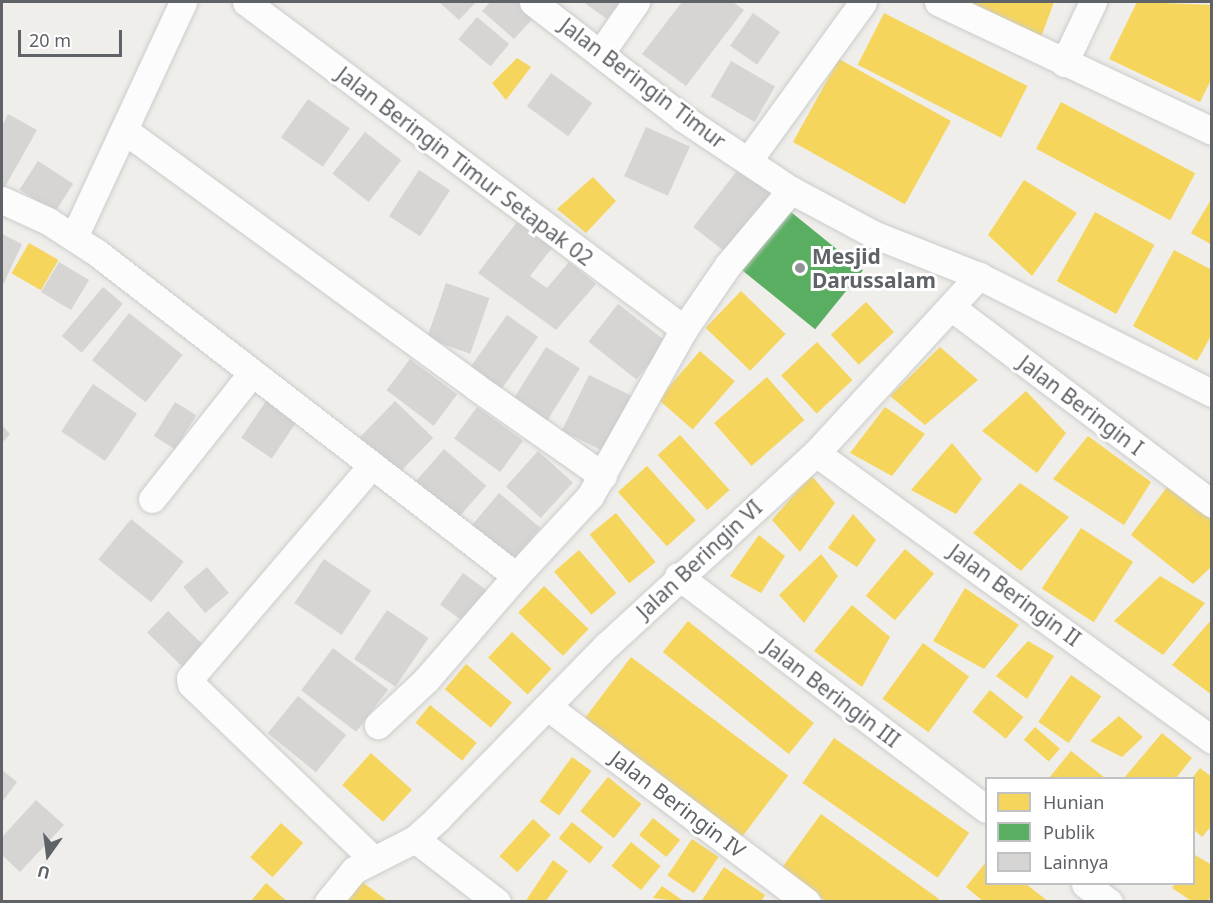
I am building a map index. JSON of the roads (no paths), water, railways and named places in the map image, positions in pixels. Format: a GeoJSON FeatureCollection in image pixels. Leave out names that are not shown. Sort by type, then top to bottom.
{"type":"FeatureCollection","features":[{"type":"Feature","properties":{"kind":"street"},"geometry":{"type":"LineString","coordinates":[[74,237],[183,2]]}},
{"type":"Feature","properties":{"kind":"street","name":"Jalan Beringin Timur Setapak 02"},"geometry":{"type":"LineString","coordinates":[[246,2],[684,328]]}},
{"type":"Feature","properties":{"kind":"street","name":"Jalan Beringin Timur"},"geometry":{"type":"LineString","coordinates":[[533,2],[602,51],[683,118],[791,190],[874,235],[979,276],[1212,393]]}},
{"type":"Feature","properties":{"kind":"street"},"geometry":{"type":"LineString","coordinates":[[602,51],[636,2]]}},
{"type":"Feature","properties":{"kind":"street"},"geometry":{"type":"LineString","coordinates":[[748,160],[863,2]]}},
{"type":"Feature","properties":{"kind":"street"},"geometry":{"type":"LineString","coordinates":[[938,2],[1212,131]]}},
{"type":"Feature","properties":{"kind":"street"},"geometry":{"type":"LineString","coordinates":[[1064,63],[1093,2]]}},
{"type":"Feature","properties":{"kind":"street"},"geometry":{"type":"LineString","coordinates":[[124,130],[476,387],[603,476]]}},
{"type":"Feature","properties":{"kind":"street"},"geometry":{"type":"LineString","coordinates":[[378,725],[426,680],[603,476],[684,328],[728,265],[791,190]]}},
{"type":"Feature","properties":{"kind":"street"},"geometry":{"type":"LineString","coordinates":[[2,200],[74,237],[516,576]]}},
{"type":"Feature","properties":{"kind":"street","name":"Jalan Beringin VI"},"geometry":{"type":"LineString","coordinates":[[415,839],[678,576],[816,453],[979,276]]}},
{"type":"Feature","properties":{"kind":"street","name":"Jalan Beringin I"},"geometry":{"type":"LineString","coordinates":[[951,307],[1212,504]]}},
{"type":"Feature","properties":{"kind":"street"},"geometry":{"type":"LineString","coordinates":[[152,499],[252,373]]}},
{"type":"Feature","properties":{"kind":"street","name":"Jalan Beringin II"},"geometry":{"type":"LineString","coordinates":[[816,453],[1212,740]]}},
{"type":"Feature","properties":{"kind":"street"},"geometry":{"type":"LineString","coordinates":[[372,465],[190,678],[191,684],[372,858]]}},
{"type":"Feature","properties":{"kind":"street","name":"Jalan Beringin III"},"geometry":{"type":"LineString","coordinates":[[678,576],[985,807]]}},
{"type":"Feature","properties":{"kind":"street","name":"Jalan Beringin IV"},"geometry":{"type":"LineString","coordinates":[[548,707],[807,902]]}},
{"type":"Feature","properties":{"kind":"street"},"geometry":{"type":"LineString","coordinates":[[328,902],[354,870],[372,858],[415,839],[497,902]]}},
{"type":"Feature","properties":{"kind":"street"},"geometry":{"type":"LineString","coordinates":[[1086,885],[1109,902]]}},
{"type":"Feature","properties":{"kind":"place","name":"Mesjid Darussalam"},"geometry":{"type":"Point","coordinates":[800,268]}}]}
